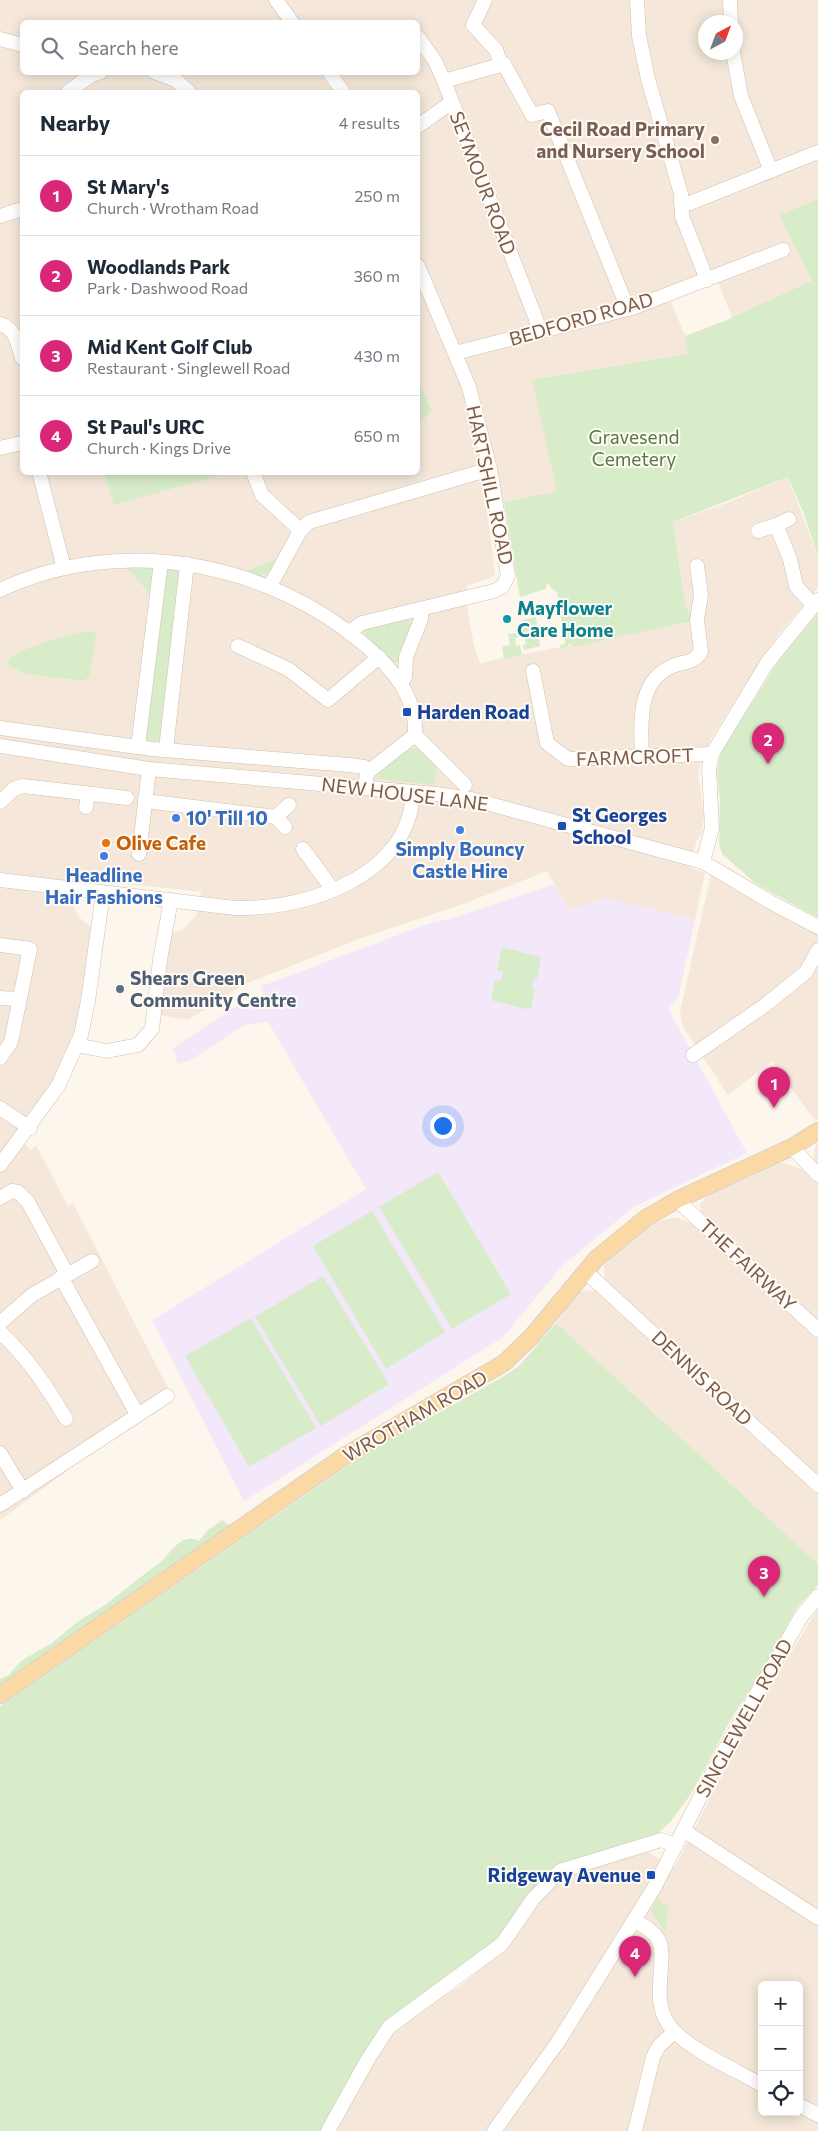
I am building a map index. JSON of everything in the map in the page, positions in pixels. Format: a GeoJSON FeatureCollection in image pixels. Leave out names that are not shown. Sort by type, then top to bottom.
{"type":"FeatureCollection","features":[{"type":"Feature","properties":{"kind":"main road","name":"WROTHAM ROAD"},"geometry":{"type":"LineString","coordinates":[[0,1695],[346,1455],[504,1363],[532,1336],[585,1271],[622,1236],[677,1200],[792,1147],[818,1131]]}},
{"type":"Feature","properties":{"kind":"street"},"geometry":{"type":"LineString","coordinates":[[276,0],[291,20]]}},
{"type":"Feature","properties":{"kind":"street"},"geometry":{"type":"LineString","coordinates":[[485,0],[473,25],[496,50],[501,64]]}},
{"type":"Feature","properties":{"kind":"street"},"geometry":{"type":"LineString","coordinates":[[637,0],[642,53],[681,203],[683,219],[707,280]]}},
{"type":"Feature","properties":{"kind":"street"},"geometry":{"type":"LineString","coordinates":[[730,0],[731,15]]}},
{"type":"Feature","properties":{"kind":"street"},"geometry":{"type":"LineString","coordinates":[[0,39],[19,44]]}},
{"type":"Feature","properties":{"kind":"street","name":"SEYMOUR ROAD"},"geometry":{"type":"LineString","coordinates":[[420,40],[435,61],[444,81],[541,332]]}},
{"type":"Feature","properties":{"kind":"street"},"geometry":{"type":"LineString","coordinates":[[734,60],[741,96],[771,171]]}},
{"type":"Feature","properties":{"kind":"street"},"geometry":{"type":"LineString","coordinates":[[444,81],[501,64],[507,67],[532,115],[548,110],[628,309]]}},
{"type":"Feature","properties":{"kind":"street"},"geometry":{"type":"LineString","coordinates":[[71,90],[91,75]]}},
{"type":"Feature","properties":{"kind":"street"},"geometry":{"type":"LineString","coordinates":[[162,75],[176,80],[187,90]]}},
{"type":"Feature","properties":{"kind":"street"},"geometry":{"type":"LineString","coordinates":[[331,75],[342,90]]}},
{"type":"Feature","properties":{"kind":"street"},"geometry":{"type":"LineString","coordinates":[[420,125],[452,102]]}},
{"type":"Feature","properties":{"kind":"street"},"geometry":{"type":"LineString","coordinates":[[681,203],[690,203],[818,152]]}},
{"type":"Feature","properties":{"kind":"street"},"geometry":{"type":"LineString","coordinates":[[0,216],[20,210]]}},
{"type":"Feature","properties":{"kind":"street","name":"BEDFORD ROAD"},"geometry":{"type":"LineString","coordinates":[[454,353],[628,309],[783,250]]}},
{"type":"Feature","properties":{"kind":"street","name":"HARTSHILL ROAD"},"geometry":{"type":"LineString","coordinates":[[349,632],[362,622],[494,591],[507,580],[508,570],[490,469],[469,387],[420,271]]}},
{"type":"Feature","properties":{"kind":"street"},"geometry":{"type":"LineString","coordinates":[[0,324],[14,333],[20,352]]}},
{"type":"Feature","properties":{"kind":"street"},"geometry":{"type":"LineString","coordinates":[[0,448],[20,443]]}},
{"type":"Feature","properties":{"kind":"street"},"geometry":{"type":"LineString","coordinates":[[270,586],[300,530],[313,520],[490,469]]}},
{"type":"Feature","properties":{"kind":"street"},"geometry":{"type":"LineString","coordinates":[[41,475],[64,568]]}},
{"type":"Feature","properties":{"kind":"street"},"geometry":{"type":"LineString","coordinates":[[254,475],[262,495],[300,530]]}},
{"type":"Feature","properties":{"kind":"street"},"geometry":{"type":"LineString","coordinates":[[704,862],[712,828],[709,769],[712,754],[768,663],[816,603],[796,586],[782,522],[758,531]]}},
{"type":"Feature","properties":{"kind":"street"},"geometry":{"type":"LineString","coordinates":[[2,586],[64,568],[111,561],[160,562],[187,564],[219,570],[270,586],[311,606],[349,632],[379,657],[401,682],[411,702],[416,724],[415,735],[369,770],[365,777],[364,787]]}},
{"type":"Feature","properties":{"kind":"street"},"geometry":{"type":"LineString","coordinates":[[138,747],[160,562]]}},
{"type":"Feature","properties":{"kind":"street"},"geometry":{"type":"LineString","coordinates":[[166,750],[187,564]]}},
{"type":"Feature","properties":{"kind":"street"},"geometry":{"type":"LineString","coordinates":[[642,758],[642,711],[647,691],[664,672],[693,660],[701,651],[697,620],[701,594],[697,566]]}},
{"type":"Feature","properties":{"kind":"street"},"geometry":{"type":"LineString","coordinates":[[401,682],[405,677],[406,656],[420,622],[422,609]]}},
{"type":"Feature","properties":{"kind":"street"},"geometry":{"type":"LineString","coordinates":[[238,646],[288,669],[328,700],[379,657]]}},
{"type":"Feature","properties":{"kind":"street","name":"FARMCROFT"},"geometry":{"type":"LineString","coordinates":[[533,671],[547,743],[554,751],[568,759],[642,758],[712,754]]}},
{"type":"Feature","properties":{"kind":"street","name":"NEW HOUSE LANE"},"geometry":{"type":"LineString","coordinates":[[0,728],[138,747],[348,765],[365,767],[369,770]]}},
{"type":"Feature","properties":{"kind":"street","name":"NEW HOUSE LANE"},"geometry":{"type":"LineString","coordinates":[[415,735],[465,785]]}},
{"type":"Feature","properties":{"kind":"street","name":"NEW HOUSE LANE"},"geometry":{"type":"LineString","coordinates":[[0,746],[149,769],[364,787],[480,801],[704,862],[774,904],[818,927]]}},
{"type":"Feature","properties":{"kind":"street"},"geometry":{"type":"LineString","coordinates":[[139,854],[149,769]]}},
{"type":"Feature","properties":{"kind":"street"},"geometry":{"type":"LineString","coordinates":[[0,802],[13,790],[23,786],[87,801],[127,798]]}},
{"type":"Feature","properties":{"kind":"street"},"geometry":{"type":"LineString","coordinates":[[0,880],[230,907],[266,907],[299,901],[333,890],[365,872],[392,850],[409,820],[412,792]]}},
{"type":"Feature","properties":{"kind":"street"},"geometry":{"type":"LineString","coordinates":[[145,801],[280,822],[289,805]]}},
{"type":"Feature","properties":{"kind":"street"},"geometry":{"type":"LineString","coordinates":[[303,849],[333,890]]}},
{"type":"Feature","properties":{"kind":"street"},"geometry":{"type":"LineString","coordinates":[[0,1165],[30,1128],[58,1086],[70,1064],[81,1035],[87,1009],[103,892]]}},
{"type":"Feature","properties":{"kind":"street"},"geometry":{"type":"LineString","coordinates":[[76,1044],[107,1051],[138,1044],[152,1029],[160,960],[171,900]]}},
{"type":"Feature","properties":{"kind":"street"},"geometry":{"type":"LineString","coordinates":[[0,945],[30,949],[11,1042],[1,1057]]}},
{"type":"Feature","properties":{"kind":"street"},"geometry":{"type":"LineString","coordinates":[[693,1055],[764,1006],[806,972],[818,950]]}},
{"type":"Feature","properties":{"kind":"street"},"geometry":{"type":"LineString","coordinates":[[0,998],[19,999]]}},
{"type":"Feature","properties":{"kind":"street"},"geometry":{"type":"LineString","coordinates":[[0,1108],[30,1128]]}},
{"type":"Feature","properties":{"kind":"street"},"geometry":{"type":"LineString","coordinates":[[792,1147],[818,1175]]}},
{"type":"Feature","properties":{"kind":"street"},"geometry":{"type":"LineString","coordinates":[[0,1198],[12,1191],[25,1198],[137,1414]]}},
{"type":"Feature","properties":{"kind":"street","name":"THE FAIRWAY"},"geometry":{"type":"LineString","coordinates":[[677,1200],[818,1330]]}},
{"type":"Feature","properties":{"kind":"street"},"geometry":{"type":"LineString","coordinates":[[0,1323],[25,1300],[64,1276],[92,1262]]}},
{"type":"Feature","properties":{"kind":"street","name":"DENNIS ROAD"},"geometry":{"type":"LineString","coordinates":[[585,1271],[818,1485]]}},
{"type":"Feature","properties":{"kind":"street"},"geometry":{"type":"LineString","coordinates":[[0,1332],[18,1349],[42,1378],[66,1420]]}},
{"type":"Feature","properties":{"kind":"street"},"geometry":{"type":"LineString","coordinates":[[0,1504],[23,1491],[167,1396]]}},
{"type":"Feature","properties":{"kind":"street"},"geometry":{"type":"LineString","coordinates":[[0,1453],[23,1491]]}},
{"type":"Feature","properties":{"kind":"street","name":"SINGLEWELL ROAD"},"geometry":{"type":"LineString","coordinates":[[494,2131],[558,2042],[634,1920],[661,1875],[705,1785],[798,1621],[818,1596]]}},
{"type":"Feature","properties":{"kind":"street"},"geometry":{"type":"LineString","coordinates":[[683,1830],[818,1918]]}},
{"type":"Feature","properties":{"kind":"street"},"geometry":{"type":"LineString","coordinates":[[328,2131],[368,2059],[389,2027],[502,1944],[533,1899],[560,1870],[661,1840],[676,1845]]}},
{"type":"Feature","properties":{"kind":"street"},"geometry":{"type":"LineString","coordinates":[[634,1920],[652,1932],[659,1941],[660,2007],[674,2032],[693,2046],[758,2083]]}},
{"type":"Feature","properties":{"kind":"street"},"geometry":{"type":"LineString","coordinates":[[635,2131],[654,2055],[660,2044],[674,2032]]}},
{"type":"Feature","properties":{"kind":"street"},"geometry":{"type":"LineString","coordinates":[[803,2107],[818,2116]]}},
{"type":"Feature","properties":{"kind":"shaded area"},"geometry":{"type":"Polygon","coordinates":[[[0,0],[818,0],[818,199],[779,215],[813,279],[732,318],[714,271],[666,289],[685,336],[689,354],[682,356],[557,491],[490,505],[490,509],[487,510],[495,573],[492,577],[467,586],[467,607],[474,645],[480,663],[692,621],[685,604],[673,522],[730,502],[788,477],[818,557],[818,588],[778,635],[751,675],[710,740],[698,771],[704,817],[702,832],[697,840],[689,867],[705,873],[695,920],[606,898],[570,910],[547,871],[466,903],[367,936],[245,984],[188,1020],[160,1015],[170,934],[183,929],[196,916],[201,892],[84,879],[68,897],[80,918],[91,927],[81,1008],[73,1043],[62,1067],[18,1135],[30,1150],[36,1145],[68,1206],[73,1203],[173,1398],[162,1405],[161,1409],[154,1413],[149,1412],[106,1444],[101,1444],[68,1466],[67,1471],[0,1520],[0,0]]]}},
{"type":"Feature","properties":{"kind":"shaded area"},"geometry":{"type":"Polygon","coordinates":[[[711,874],[767,909],[818,935],[818,1119],[815,1121],[772,1061],[728,1095],[683,1027],[680,1012],[711,874]]]}},
{"type":"Feature","properties":{"kind":"shaded area"},"geometry":{"type":"Polygon","coordinates":[[[554,884],[570,910],[606,898],[695,920],[678,998],[668,1008],[747,1153],[635,1206],[562,1266],[503,1337],[244,1501],[152,1320],[366,1189],[268,1022],[244,1025],[191,1060],[178,1064],[173,1048],[237,1006],[264,1002],[262,986],[427,924],[453,918],[554,884]]]}},
{"type":"Feature","properties":{"kind":"shaded area"},"geometry":{"type":"Polygon","coordinates":[[[818,1141],[818,1564],[556,1323],[578,1293],[585,1290],[596,1291],[605,1280],[604,1267],[607,1260],[639,1234],[657,1222],[670,1218],[678,1218],[690,1223],[701,1211],[700,1205],[708,1195],[775,1163],[784,1163],[801,1169],[814,1158],[814,1150],[818,1141]]]}},
{"type":"Feature","properties":{"kind":"shaded area"},"geometry":{"type":"Polygon","coordinates":[[[818,1608],[818,2131],[335,2131],[373,2057],[393,2029],[419,2009],[461,1986],[492,1959],[555,1884],[571,1873],[613,1859],[649,1852],[674,1868],[751,1719],[818,1608]]]}},
{"type":"Feature","properties":{"kind":"green space","name":"Gravesend Cemetery"},"geometry":{"type":"Polygon","coordinates":[[[818,199],[818,557],[804,514],[788,477],[673,522],[685,604],[692,621],[572,647],[570,643],[567,647],[560,649],[560,645],[565,644],[557,592],[549,584],[546,585],[546,589],[520,597],[504,502],[557,491],[532,380],[688,354],[685,336],[727,320],[812,280],[779,215],[818,199]]]}},
{"type":"Feature","properties":{"kind":"green space"},"geometry":{"type":"Polygon","coordinates":[[[420,385],[432,411],[428,416],[420,418],[420,385]]]}},
{"type":"Feature","properties":{"kind":"green space"},"geometry":{"type":"Polygon","coordinates":[[[105,475],[221,475],[114,505],[105,475]]]}},
{"type":"Feature","properties":{"kind":"green space"},"geometry":{"type":"Polygon","coordinates":[[[279,558],[267,574],[260,575],[246,571],[279,558]]]}},
{"type":"Feature","properties":{"kind":"green space"},"geometry":{"type":"Polygon","coordinates":[[[127,568],[150,568],[153,571],[152,596],[127,568]]]}},
{"type":"Feature","properties":{"kind":"green space"},"geometry":{"type":"Polygon","coordinates":[[[165,569],[183,571],[164,742],[141,740],[165,569]]]}},
{"type":"Feature","properties":{"kind":"green space"},"geometry":{"type":"Polygon","coordinates":[[[818,613],[818,918],[755,883],[723,855],[719,845],[720,799],[717,774],[720,754],[781,657],[818,613]]]}},
{"type":"Feature","properties":{"kind":"green space"},"geometry":{"type":"Polygon","coordinates":[[[536,617],[540,646],[524,650],[523,645],[526,644],[524,637],[520,637],[523,628],[521,620],[536,617]]]}},
{"type":"Feature","properties":{"kind":"green space"},"geometry":{"type":"Polygon","coordinates":[[[405,619],[410,621],[411,627],[400,658],[397,662],[393,662],[367,638],[365,632],[367,628],[405,619]]]}},
{"type":"Feature","properties":{"kind":"green space"},"geometry":{"type":"Polygon","coordinates":[[[88,631],[95,633],[96,638],[89,677],[83,681],[26,674],[10,667],[8,661],[20,652],[57,638],[88,631]]]}},
{"type":"Feature","properties":{"kind":"green space"},"geometry":{"type":"Polygon","coordinates":[[[518,633],[519,637],[515,638],[516,646],[520,645],[522,655],[504,659],[502,647],[510,645],[508,634],[518,633]]]}},
{"type":"Feature","properties":{"kind":"green space"},"geometry":{"type":"Polygon","coordinates":[[[412,748],[418,749],[436,767],[435,785],[377,779],[378,772],[412,748]]]}},
{"type":"Feature","properties":{"kind":"green space"},"geometry":{"type":"Polygon","coordinates":[[[505,948],[541,957],[537,979],[534,978],[532,987],[535,988],[531,1008],[526,1009],[491,1000],[495,980],[501,981],[503,972],[497,970],[501,949],[505,948]]]}},
{"type":"Feature","properties":{"kind":"green space"},"geometry":{"type":"Polygon","coordinates":[[[438,1172],[511,1294],[452,1329],[379,1207],[438,1172]]]}},
{"type":"Feature","properties":{"kind":"green space"},"geometry":{"type":"Polygon","coordinates":[[[372,1211],[445,1332],[386,1369],[313,1246],[372,1211]]]}},
{"type":"Feature","properties":{"kind":"green space"},"geometry":{"type":"Polygon","coordinates":[[[323,1276],[389,1384],[321,1426],[255,1317],[323,1276]]]}},
{"type":"Feature","properties":{"kind":"green space"},"geometry":{"type":"Polygon","coordinates":[[[251,1318],[316,1428],[249,1467],[185,1356],[251,1318]]]}},
{"type":"Feature","properties":{"kind":"green space"},"geometry":{"type":"Polygon","coordinates":[[[556,1323],[818,1564],[818,1585],[798,1606],[759,1676],[730,1721],[691,1794],[671,1821],[655,1836],[578,1859],[498,1940],[410,2007],[325,2131],[0,2131],[0,1706],[363,1455],[501,1378],[519,1366],[556,1323]]]}},
{"type":"Feature","properties":{"kind":"green space"},"geometry":{"type":"Polygon","coordinates":[[[222,1520],[230,1526],[0,1687],[0,1679],[9,1675],[21,1661],[52,1643],[80,1620],[105,1605],[164,1559],[179,1543],[189,1539],[199,1541],[207,1531],[222,1520]]]}},
{"type":"Feature","properties":{"kind":"green space"},"geometry":{"type":"Polygon","coordinates":[[[657,1897],[662,1904],[668,1906],[666,1932],[651,1912],[657,1897]]]}},
{"type":"Feature","properties":{"kind":"place","name":"Cecil Road Primary and Nursery School"},"geometry":{"type":"Point","coordinates":[715,140]}},
{"type":"Feature","properties":{"kind":"place","name":"Mayflower Care Home"},"geometry":{"type":"Point","coordinates":[507,619]}},
{"type":"Feature","properties":{"kind":"place","name":"Harden Road"},"geometry":{"type":"Point","coordinates":[407,712]}},
{"type":"Feature","properties":{"kind":"place","name":"Woodlands Park"},"geometry":{"type":"Point","coordinates":[768,764]}},
{"type":"Feature","properties":{"kind":"place","name":"10' Till 10"},"geometry":{"type":"Point","coordinates":[176,818]}},
{"type":"Feature","properties":{"kind":"place","name":"St Georges School"},"geometry":{"type":"Point","coordinates":[562,826]}},
{"type":"Feature","properties":{"kind":"place","name":"Simply Bouncy Castle Hire"},"geometry":{"type":"Point","coordinates":[460,830]}},
{"type":"Feature","properties":{"kind":"place","name":"Olive Cafe"},"geometry":{"type":"Point","coordinates":[106,843]}},
{"type":"Feature","properties":{"kind":"place","name":"Headline Hair Fashions"},"geometry":{"type":"Point","coordinates":[104,856]}},
{"type":"Feature","properties":{"kind":"place","name":"Shears Green Community Centre"},"geometry":{"type":"Point","coordinates":[120,989]}},
{"type":"Feature","properties":{"kind":"place","name":"St Mary's"},"geometry":{"type":"Point","coordinates":[774,1108]}},
{"type":"Feature","properties":{"kind":"place","name":"Mid Kent Golf Club"},"geometry":{"type":"Point","coordinates":[764,1597]}},
{"type":"Feature","properties":{"kind":"place","name":"Ridgeway Avenue"},"geometry":{"type":"Point","coordinates":[651,1875]}},
{"type":"Feature","properties":{"kind":"place","name":"St Paul's URC"},"geometry":{"type":"Point","coordinates":[635,1977]}}]}
